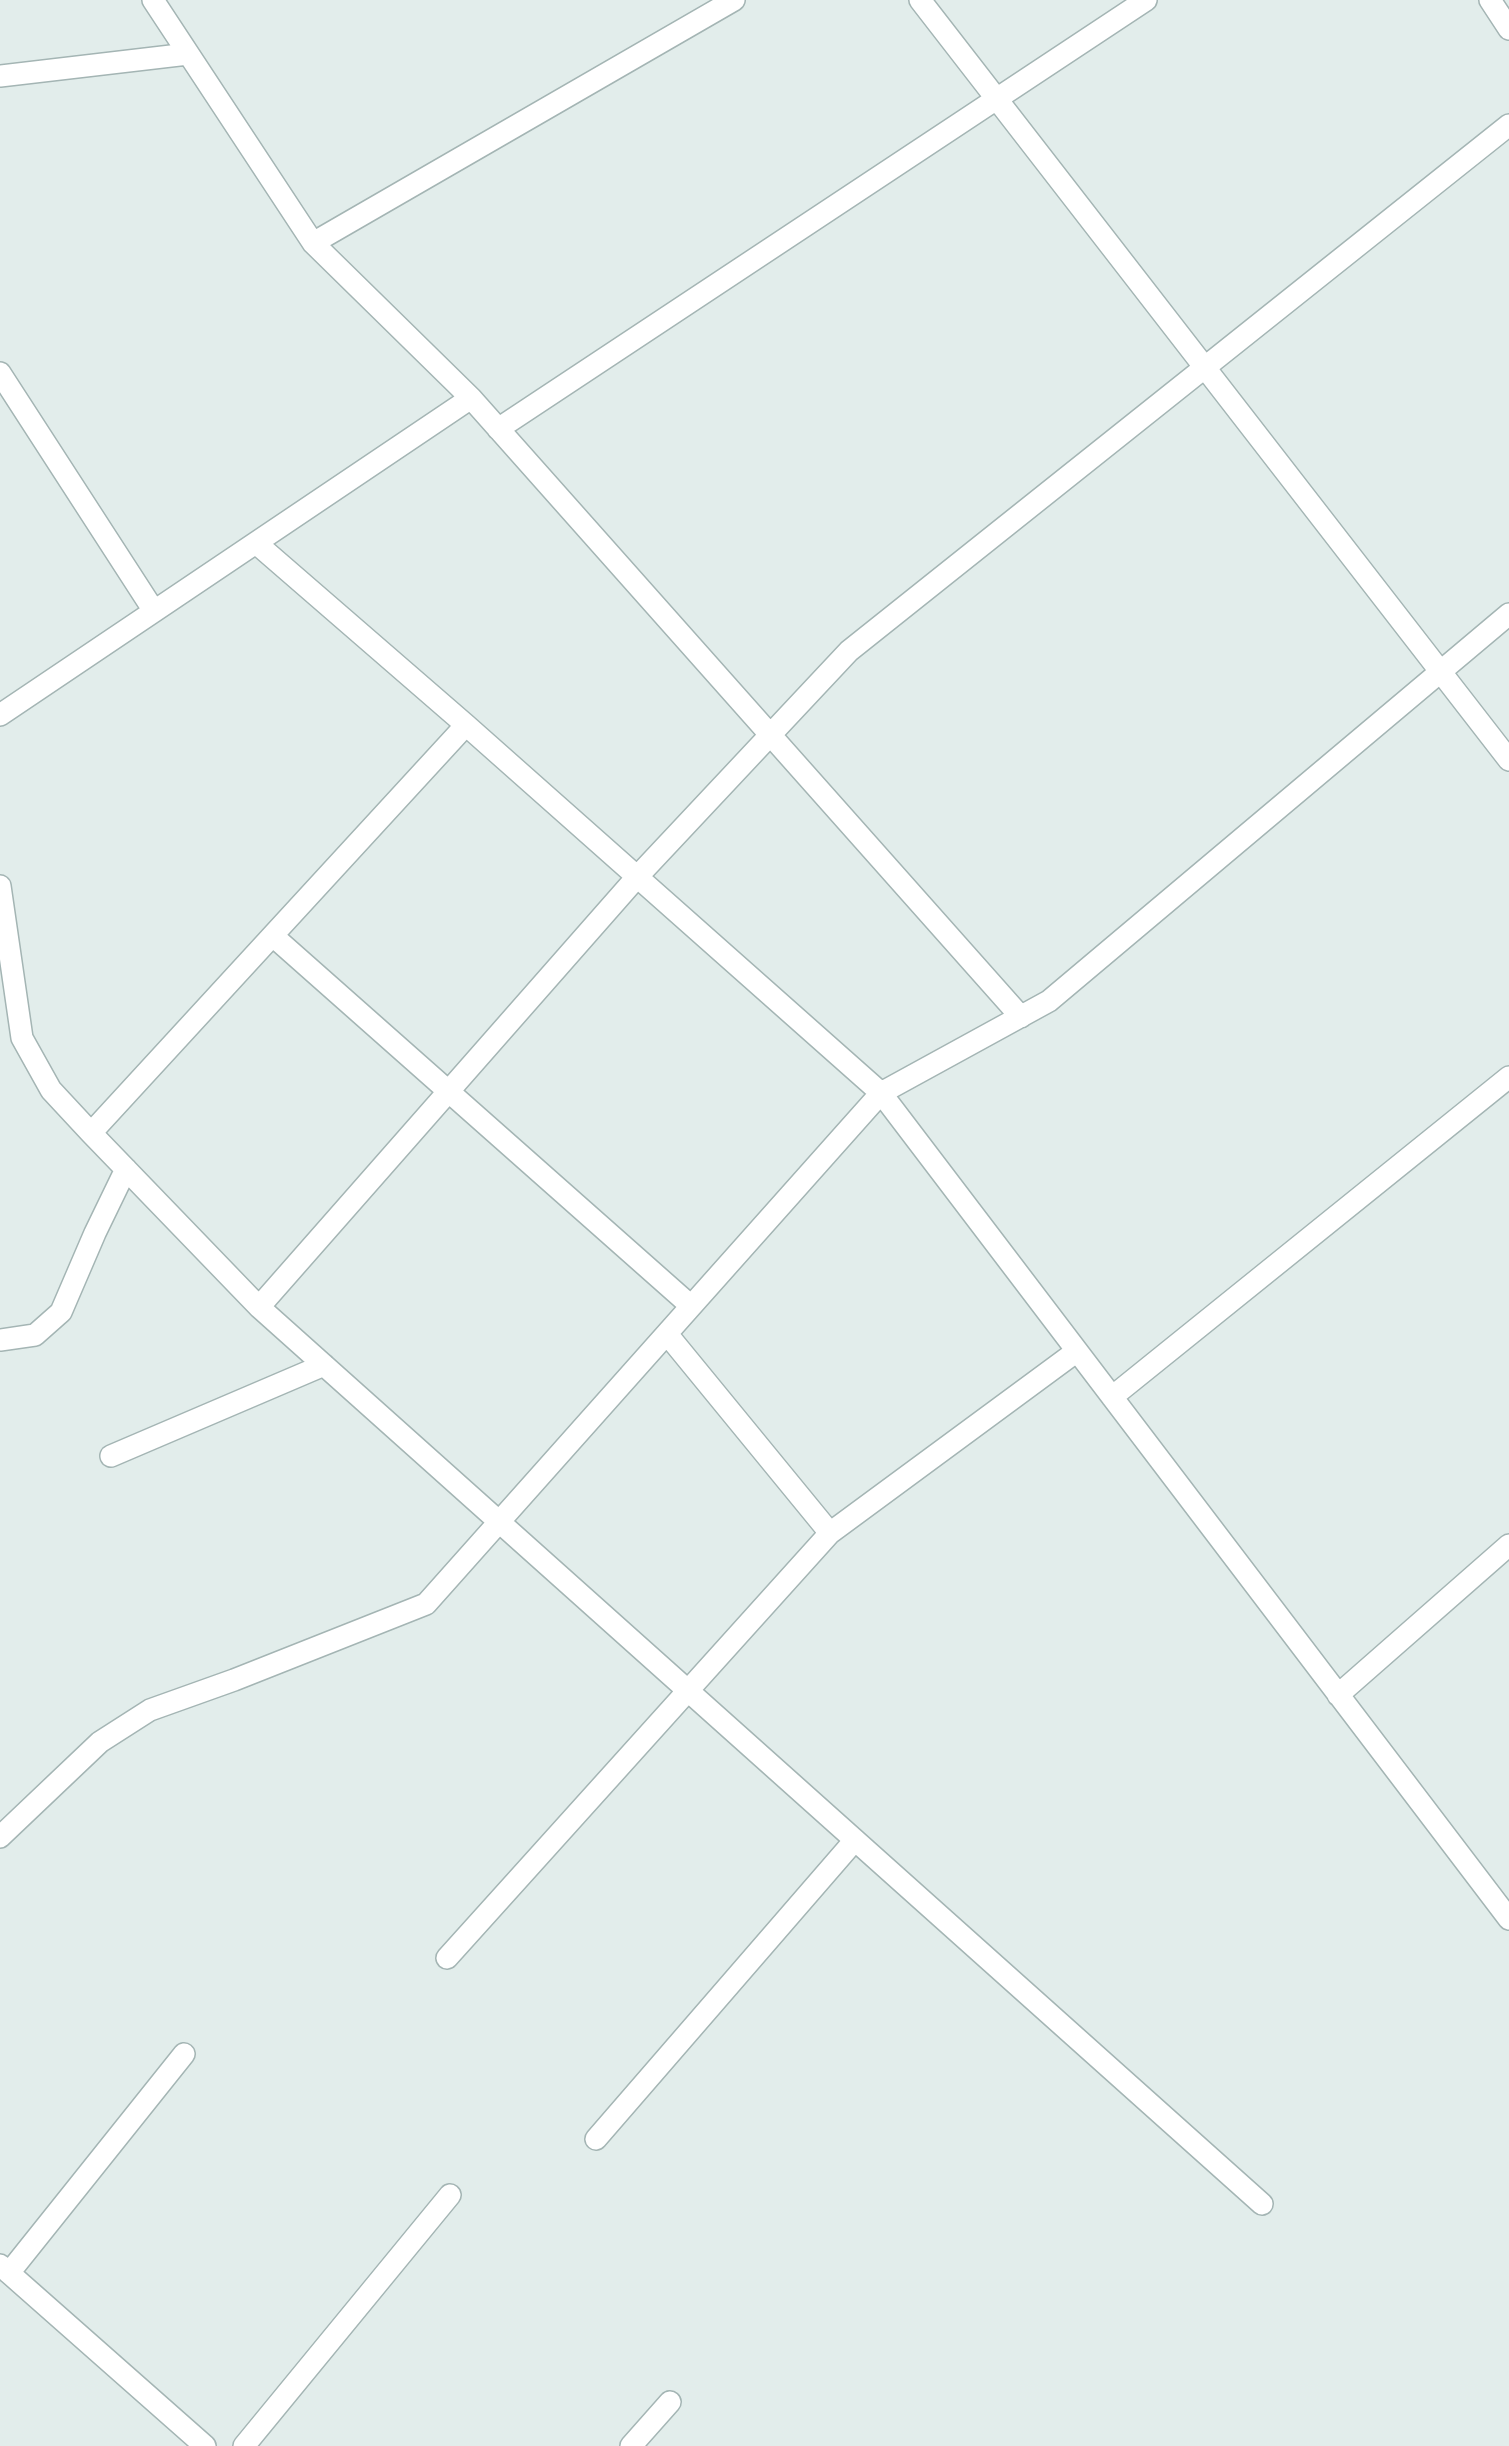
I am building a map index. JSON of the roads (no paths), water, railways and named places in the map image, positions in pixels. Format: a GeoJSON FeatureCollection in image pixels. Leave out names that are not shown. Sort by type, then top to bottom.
{"type":"FeatureCollection","features":[{"type":"Feature","properties":{"kind":"street"},"geometry":{"type":"LineString","coordinates":[[153,0],[313,243],[471,398],[1021,1017]]}},
{"type":"Feature","properties":{"kind":"street"},"geometry":{"type":"LineString","coordinates":[[313,243],[734,0]]}},
{"type":"Feature","properties":{"kind":"street"},"geometry":{"type":"LineString","coordinates":[[920,0],[1509,760]]}},
{"type":"Feature","properties":{"kind":"street"},"geometry":{"type":"LineString","coordinates":[[498,429],[1146,0]]}},
{"type":"Feature","properties":{"kind":"street"},"geometry":{"type":"LineString","coordinates":[[1490,0],[1509,29]]}},
{"type":"Feature","properties":{"kind":"street"},"geometry":{"type":"LineString","coordinates":[[0,76],[188,54]]}},
{"type":"Feature","properties":{"kind":"street"},"geometry":{"type":"LineString","coordinates":[[259,1307],[637,877],[849,651],[1509,125]]}},
{"type":"Feature","properties":{"kind":"street"},"geometry":{"type":"LineString","coordinates":[[0,373],[154,611]]}},
{"type":"Feature","properties":{"kind":"street"},"geometry":{"type":"LineString","coordinates":[[0,715],[471,398]]}},
{"type":"Feature","properties":{"kind":"street"},"geometry":{"type":"LineString","coordinates":[[256,543],[466,725],[881,1093],[1509,1919]]}},
{"type":"Feature","properties":{"kind":"street"},"geometry":{"type":"LineString","coordinates":[[0,1837],[100,1742],[150,1710],[234,1680],[426,1604],[881,1093],[1049,1001],[1509,614]]}},
{"type":"Feature","properties":{"kind":"street"},"geometry":{"type":"LineString","coordinates":[[91,1133],[466,725]]}},
{"type":"Feature","properties":{"kind":"street"},"geometry":{"type":"LineString","coordinates":[[0,886],[22,1038],[51,1090],[126,1170],[259,1307],[1262,2204]]}},
{"type":"Feature","properties":{"kind":"street"},"geometry":{"type":"LineString","coordinates":[[272,936],[691,1306]]}},
{"type":"Feature","properties":{"kind":"street"},"geometry":{"type":"LineString","coordinates":[[1112,1397],[1509,1077]]}},
{"type":"Feature","properties":{"kind":"street"},"geometry":{"type":"LineString","coordinates":[[0,1340],[35,1335],[61,1312],[126,1170]]}},
{"type":"Feature","properties":{"kind":"street"},"geometry":{"type":"LineString","coordinates":[[667,1334],[830,1533]]}},
{"type":"Feature","properties":{"kind":"street"},"geometry":{"type":"LineString","coordinates":[[447,1958],[830,1533],[1077,1350]]}},
{"type":"Feature","properties":{"kind":"street"},"geometry":{"type":"LineString","coordinates":[[111,1456],[324,1365]]}},
{"type":"Feature","properties":{"kind":"street"},"geometry":{"type":"LineString","coordinates":[[1338,1695],[1509,1545]]}},
{"type":"Feature","properties":{"kind":"street"},"geometry":{"type":"LineString","coordinates":[[596,2139],[855,1840]]}},
{"type":"Feature","properties":{"kind":"street"},"geometry":{"type":"LineString","coordinates":[[184,2054],[4,2269],[205,2446]]}},
{"type":"Feature","properties":{"kind":"street"},"geometry":{"type":"LineString","coordinates":[[244,2446],[450,2195]]}},
{"type":"Feature","properties":{"kind":"street"},"geometry":{"type":"LineString","coordinates":[[631,2446],[670,2402]]}}]}
